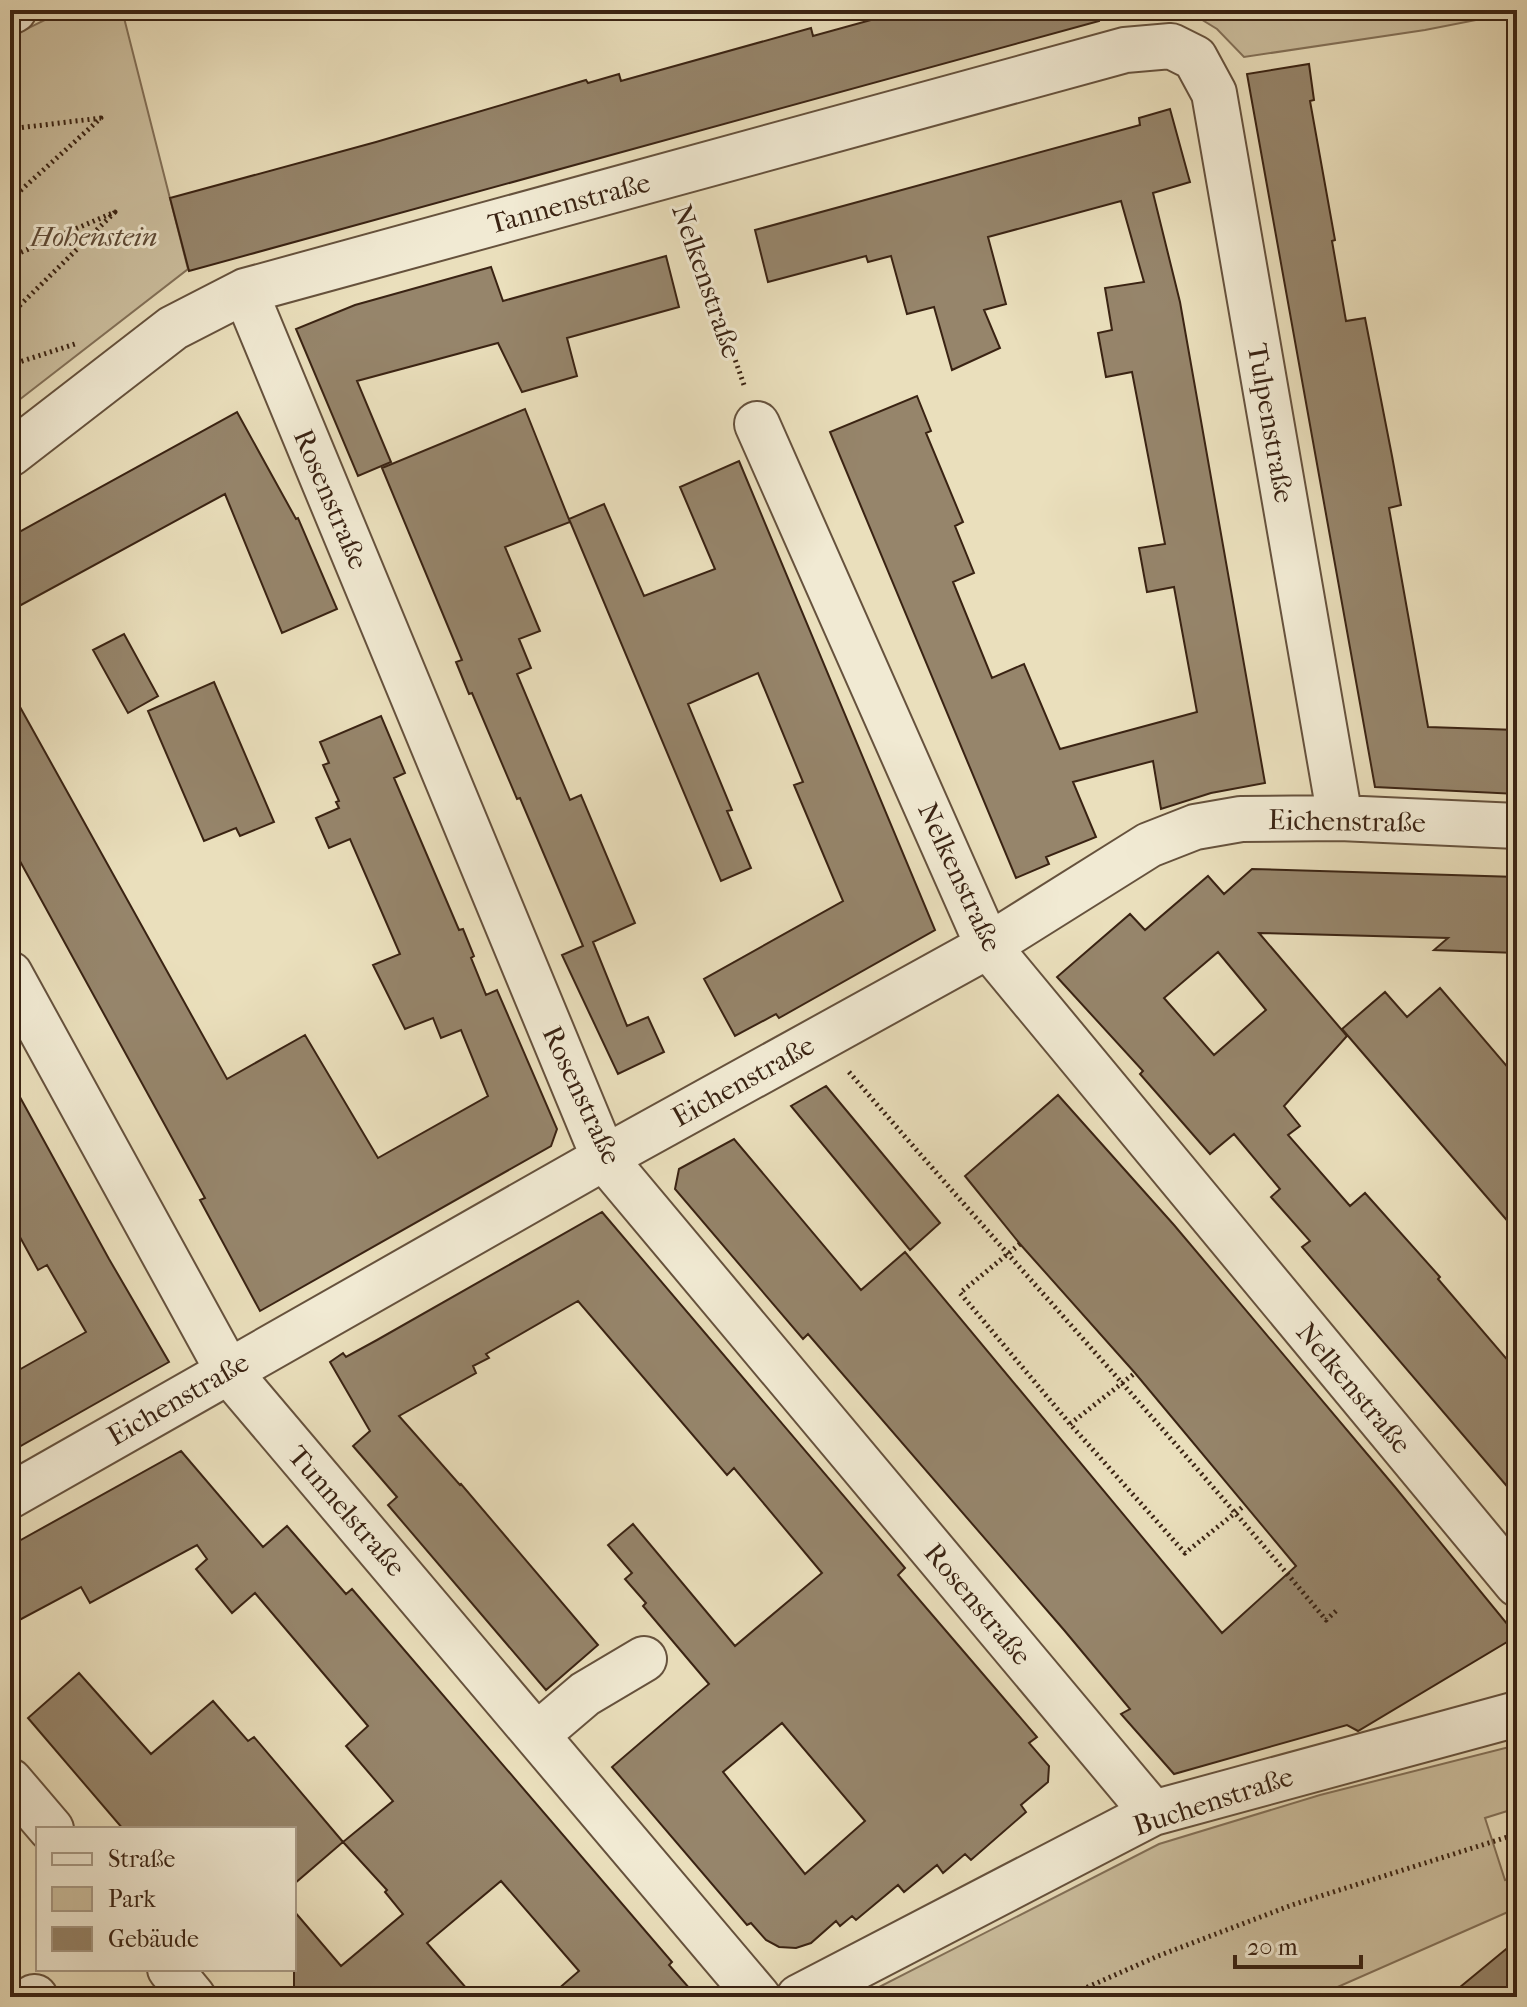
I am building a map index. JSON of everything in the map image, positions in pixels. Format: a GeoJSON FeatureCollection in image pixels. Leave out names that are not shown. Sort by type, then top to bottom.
{"type":"FeatureCollection","features":[{"type":"Feature","properties":{"kind":"street","name":"Tannenstraße"},"geometry":{"type":"LineString","coordinates":[[10,454],[173,328],[245,291],[1125,50],[1171,46]]}},
{"type":"Feature","properties":{"kind":"street","name":"Tulpenstraße"},"geometry":{"type":"LineString","coordinates":[[1171,46],[1195,58],[1214,93],[1340,818]]}},
{"type":"Feature","properties":{"kind":"street","name":"Rosenstraße"},"geometry":{"type":"LineString","coordinates":[[245,291],[604,1158],[1153,1813]]}},
{"type":"Feature","properties":{"kind":"street","name":"Nelkenstraße"},"geometry":{"type":"LineString","coordinates":[[757,424],[988,946],[1517,1584]]}},
{"type":"Feature","properties":{"kind":"street","name":"Eichenstraße"},"geometry":{"type":"LineString","coordinates":[[10,1496],[604,1158],[988,946],[1149,845],[1195,827],[1241,819],[1340,818],[1517,826]]}},
{"type":"Feature","properties":{"kind":"street","name":"Tunnelstraße"},"geometry":{"type":"LineString","coordinates":[[10,974],[228,1371],[758,1997]]}},
{"type":"Feature","properties":{"kind":"street"},"geometry":{"type":"LineString","coordinates":[[538,1734],[585,1694],[644,1659]]}},
{"type":"Feature","properties":{"kind":"street","name":"Buchenstraße"},"geometry":{"type":"LineString","coordinates":[[799,1997],[1153,1813],[1517,1714]]}},
{"type":"Feature","properties":{"kind":"street"},"geometry":{"type":"LineString","coordinates":[[10,1781],[49,1827]]}},
{"type":"Feature","properties":{"kind":"path"},"geometry":{"type":"LineString","coordinates":[[10,129],[101,118],[10,200]]}},
{"type":"Feature","properties":{"kind":"path","name":"Nelkenstraße"},"geometry":{"type":"LineString","coordinates":[[671,176],[757,424]]}},
{"type":"Feature","properties":{"kind":"path"},"geometry":{"type":"LineString","coordinates":[[10,257],[115,212],[10,315]]}},
{"type":"Feature","properties":{"kind":"path"},"geometry":{"type":"LineString","coordinates":[[820,1039],[1006,1256],[1236,1512],[1326,1620],[1336,1611]]}},
{"type":"Feature","properties":{"kind":"path"},"geometry":{"type":"LineString","coordinates":[[1020,1244],[960,1293],[1070,1424],[1185,1553],[1245,1505]]}},
{"type":"Feature","properties":{"kind":"path"},"geometry":{"type":"LineString","coordinates":[[1070,1424],[1135,1373]]}},
{"type":"Feature","properties":{"kind":"path"},"geometry":{"type":"LineString","coordinates":[[1065,1997],[1158,1956],[1292,1905],[1517,1834]]}},
{"type":"Feature","properties":{"kind":"green space","name":"Hohenstein"},"geometry":{"type":"Polygon","coordinates":[[[65,10],[122,10],[188,269],[10,407],[10,37],[65,10]]]}},
{"type":"Feature","properties":{"kind":"green space"},"geometry":{"type":"Polygon","coordinates":[[[1186,10],[1517,12],[1425,30],[1244,57],[1217,29],[1186,10]]]}},
{"type":"Feature","properties":{"kind":"green space"},"geometry":{"type":"Polygon","coordinates":[[[1517,1745],[1517,1808],[1485,1818],[1505,1880],[1517,1878],[1517,1908],[1315,1997],[868,1997],[877,1988],[1159,1844],[1320,1795],[1517,1745]]]}},
{"type":"Feature","properties":{"kind":"building"},"geometry":{"type":"Polygon","coordinates":[[[907,10],[1097,10],[1099,21],[189,271],[170,198],[586,80],[588,83],[619,74],[621,81],[811,28],[813,36],[907,10]]]}},
{"type":"Feature","properties":{"kind":"building"},"geometry":{"type":"Polygon","coordinates":[[[1309,64],[1314,100],[1310,101],[1346,321],[1365,318],[1401,505],[1389,508],[1428,727],[1517,730],[1517,794],[1375,787],[1247,74],[1309,64]]]}},
{"type":"Feature","properties":{"kind":"building"},"geometry":{"type":"Polygon","coordinates":[[[1170,109],[1190,182],[1153,193],[1180,302],[1265,783],[1211,793],[1161,809],[1153,761],[1073,782],[1096,837],[1046,857],[1049,864],[1016,878],[830,432],[917,396],[931,431],[926,433],[963,522],[955,526],[974,573],[953,582],[992,678],[1024,664],[1060,749],[1197,712],[1174,587],[1147,592],[1139,548],[1165,544],[1132,372],[1106,377],[1098,333],[1112,330],[1105,288],[1144,282],[1121,201],[988,237],[1006,304],[984,310],[1000,348],[952,370],[934,307],[907,314],[891,256],[868,262],[866,256],[768,282],[755,230],[1140,125],[1139,118],[1170,109]]]}},
{"type":"Feature","properties":{"kind":"building"},"geometry":{"type":"Polygon","coordinates":[[[666,256],[679,307],[567,338],[577,376],[522,392],[498,343],[357,381],[391,462],[358,476],[296,329],[355,305],[491,267],[503,301],[666,256]]]}},
{"type":"Feature","properties":{"kind":"building"},"geometry":{"type":"Polygon","coordinates":[[[525,409],[570,522],[505,547],[540,631],[519,639],[531,668],[517,674],[570,800],[581,795],[635,923],[593,942],[627,1026],[648,1017],[664,1052],[618,1074],[562,955],[583,946],[520,798],[517,799],[472,693],[469,694],[456,662],[462,660],[382,468],[525,409]]]}},
{"type":"Feature","properties":{"kind":"building"},"geometry":{"type":"Polygon","coordinates":[[[237,412],[298,518],[337,609],[282,633],[225,494],[10,611],[10,537],[237,412]]]}},
{"type":"Feature","properties":{"kind":"building"},"geometry":{"type":"Polygon","coordinates":[[[739,461],[935,930],[779,1018],[776,1014],[735,1036],[704,979],[843,901],[794,785],[803,782],[758,673],[688,704],[732,810],[727,811],[751,868],[721,881],[569,519],[604,504],[644,596],[715,569],[680,487],[739,461]]]}},
{"type":"Feature","properties":{"kind":"building"},"geometry":{"type":"Polygon","coordinates":[[[124,634],[158,696],[128,713],[93,650],[124,634]]]}},
{"type":"Feature","properties":{"kind":"building"},"geometry":{"type":"Polygon","coordinates":[[[214,682],[274,822],[240,836],[236,828],[204,841],[148,711],[214,682]]]}},
{"type":"Feature","properties":{"kind":"building"},"geometry":{"type":"Polygon","coordinates":[[[10,689],[227,1079],[305,1035],[378,1158],[488,1096],[461,1030],[441,1038],[433,1018],[405,1029],[373,965],[400,954],[350,839],[329,848],[316,818],[339,808],[336,802],[339,801],[323,765],[329,763],[320,742],[381,716],[405,773],[394,778],[459,930],[463,929],[486,995],[497,990],[557,1129],[551,1146],[260,1311],[200,1200],[205,1198],[10,843],[10,689]]]}},
{"type":"Feature","properties":{"kind":"building"},"geometry":{"type":"Polygon","coordinates":[[[1252,869],[1517,877],[1517,953],[1434,950],[1448,938],[1259,933],[1347,1036],[1284,1106],[1300,1126],[1288,1135],[1350,1206],[1365,1193],[1440,1277],[1438,1279],[1517,1371],[1517,1498],[1302,1247],[1310,1241],[1271,1197],[1280,1189],[1234,1134],[1210,1154],[1140,1074],[1143,1071],[1057,977],[1130,914],[1145,930],[1208,876],[1224,894],[1252,869]],[[1218,952],[1164,998],[1214,1055],[1266,1010],[1218,952]]]}},
{"type":"Feature","properties":{"kind":"building"},"geometry":{"type":"Polygon","coordinates":[[[1440,988],[1517,1078],[1517,1232],[1342,1029],[1385,992],[1407,1017],[1440,988]]]}},
{"type":"Feature","properties":{"kind":"building"},"geometry":{"type":"Polygon","coordinates":[[[10,1079],[169,1362],[10,1452],[10,1375],[86,1332],[47,1265],[38,1270],[10,1219],[10,1079]]]}},
{"type":"Feature","properties":{"kind":"building"},"geometry":{"type":"Polygon","coordinates":[[[826,1086],[940,1223],[910,1250],[791,1106],[826,1086]]]}},
{"type":"Feature","properties":{"kind":"building"},"geometry":{"type":"Polygon","coordinates":[[[1058,1095],[1174,1225],[1517,1636],[1358,1731],[1347,1725],[1174,1774],[1121,1714],[1130,1709],[1064,1630],[808,1334],[803,1339],[675,1189],[679,1169],[734,1139],[861,1290],[905,1252],[1222,1633],[1296,1566],[965,1176],[1058,1095]]]}},
{"type":"Feature","properties":{"kind":"building"},"geometry":{"type":"Polygon","coordinates":[[[602,1212],[905,1568],[898,1575],[1037,1737],[1029,1743],[1049,1766],[1048,1782],[1021,1805],[1026,1812],[971,1860],[965,1854],[943,1873],[937,1865],[904,1892],[898,1885],[856,1920],[852,1916],[840,1926],[836,1921],[811,1943],[796,1948],[779,1947],[766,1940],[751,1923],[747,1925],[612,1767],[709,1684],[643,1606],[646,1603],[625,1579],[632,1573],[608,1545],[633,1524],[735,1646],[822,1573],[734,1468],[727,1475],[578,1301],[486,1354],[489,1358],[473,1366],[476,1373],[399,1416],[598,1645],[546,1690],[388,1505],[397,1497],[353,1446],[370,1431],[330,1362],[343,1353],[346,1357],[602,1212]],[[782,1723],[723,1772],[805,1874],[865,1821],[782,1723]]]}},
{"type":"Feature","properties":{"kind":"building"},"geometry":{"type":"Polygon","coordinates":[[[181,1451],[263,1547],[287,1526],[346,1594],[352,1589],[672,1962],[669,1965],[697,1997],[549,1997],[579,1971],[501,1881],[427,1943],[474,1997],[294,1997],[296,1913],[341,1966],[403,1914],[385,1892],[387,1890],[343,1842],[393,1801],[346,1746],[368,1726],[255,1593],[232,1613],[196,1569],[207,1559],[197,1545],[90,1603],[81,1587],[10,1625],[10,1546],[181,1451]]]}},
{"type":"Feature","properties":{"kind":"building"},"geometry":{"type":"Polygon","coordinates":[[[79,1673],[151,1754],[213,1701],[248,1741],[254,1737],[343,1842],[296,1882],[296,1827],[121,1827],[28,1718],[79,1673]]]}},
{"type":"Feature","properties":{"kind":"building"},"geometry":{"type":"Polygon","coordinates":[[[1517,1940],[1517,1997],[1448,1997],[1517,1940]]]}}]}
